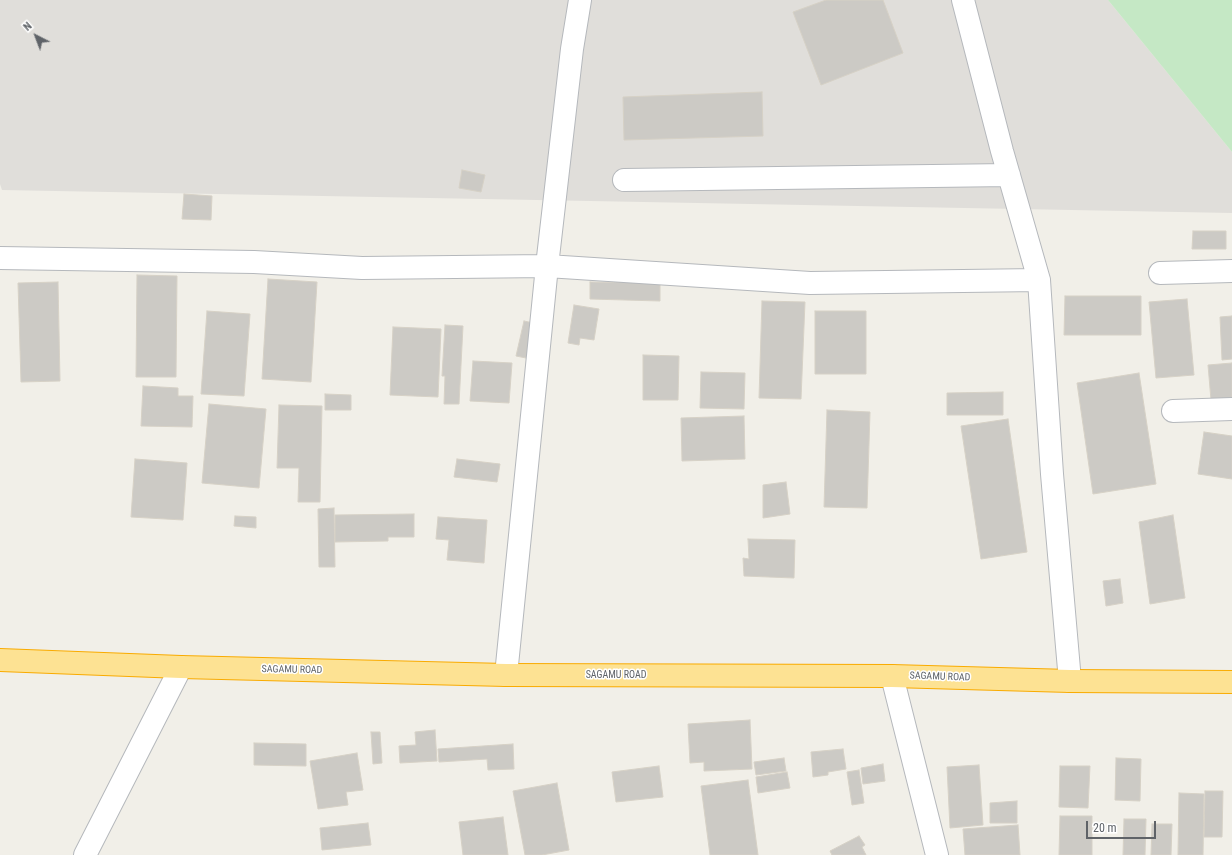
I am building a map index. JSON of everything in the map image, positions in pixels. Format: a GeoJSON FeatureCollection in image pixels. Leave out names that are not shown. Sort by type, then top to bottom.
{"type":"FeatureCollection","features":[{"type":"Feature","properties":{"kind":"highway","name":"SAGAMU ROAD"},"geometry":{"type":"LineString","coordinates":[[0,660],[181,667],[506,675],[892,676],[1070,681],[1232,682]]}},
{"type":"Feature","properties":{"kind":"street"},"geometry":{"type":"LineString","coordinates":[[506,675],[547,266],[572,49],[580,0]]}},
{"type":"Feature","properties":{"kind":"street"},"geometry":{"type":"LineString","coordinates":[[963,0],[1009,175],[1039,280],[1052,474],[1070,681]]}},
{"type":"Feature","properties":{"kind":"street"},"geometry":{"type":"LineString","coordinates":[[624,180],[1009,175]]}},
{"type":"Feature","properties":{"kind":"street"},"geometry":{"type":"LineString","coordinates":[[0,258],[254,262],[362,268],[547,266],[810,283],[1039,280]]}},
{"type":"Feature","properties":{"kind":"street"},"geometry":{"type":"LineString","coordinates":[[1160,273],[1232,271]]}},
{"type":"Feature","properties":{"kind":"street"},"geometry":{"type":"LineString","coordinates":[[1173,411],[1232,409]]}},
{"type":"Feature","properties":{"kind":"street"},"geometry":{"type":"LineString","coordinates":[[85,855],[181,667]]}},
{"type":"Feature","properties":{"kind":"street"},"geometry":{"type":"LineString","coordinates":[[892,676],[931,853]]}},
{"type":"Feature","properties":{"kind":"shaded area"},"geometry":{"type":"Polygon","coordinates":[[[0,0],[1108,0],[1232,152],[1232,213],[2,190],[0,184],[0,0]]]}},
{"type":"Feature","properties":{"kind":"green space"},"geometry":{"type":"Polygon","coordinates":[[[1108,0],[1232,0],[1232,152],[1108,0]]]}},
{"type":"Feature","properties":{"kind":"building"},"geometry":{"type":"Polygon","coordinates":[[[826,0],[883,0],[903,53],[821,85],[793,12],[826,0]]]}},
{"type":"Feature","properties":{"kind":"building"},"geometry":{"type":"Polygon","coordinates":[[[762,92],[763,136],[624,140],[623,97],[762,92]]]}},
{"type":"Feature","properties":{"kind":"building"},"geometry":{"type":"Polygon","coordinates":[[[462,170],[485,175],[481,192],[459,188],[462,170]]]}},
{"type":"Feature","properties":{"kind":"building"},"geometry":{"type":"Polygon","coordinates":[[[184,194],[212,196],[211,220],[182,219],[184,194]]]}},
{"type":"Feature","properties":{"kind":"building"},"geometry":{"type":"Polygon","coordinates":[[[1193,231],[1226,231],[1226,249],[1192,249],[1193,231]]]}},
{"type":"Feature","properties":{"kind":"building"},"geometry":{"type":"Polygon","coordinates":[[[137,275],[177,276],[176,377],[136,377],[137,275]]]}},
{"type":"Feature","properties":{"kind":"building"},"geometry":{"type":"Polygon","coordinates":[[[268,279],[317,282],[311,382],[262,379],[268,279]]]}},
{"type":"Feature","properties":{"kind":"building"},"geometry":{"type":"Polygon","coordinates":[[[58,282],[60,381],[21,382],[18,283],[58,282]]]}},
{"type":"Feature","properties":{"kind":"building"},"geometry":{"type":"Polygon","coordinates":[[[590,282],[660,283],[660,301],[590,299],[590,282]]]}},
{"type":"Feature","properties":{"kind":"building"},"geometry":{"type":"Polygon","coordinates":[[[1065,296],[1141,296],[1141,335],[1064,335],[1065,296]]]}},
{"type":"Feature","properties":{"kind":"building"},"geometry":{"type":"Polygon","coordinates":[[[1187,299],[1194,375],[1156,378],[1149,302],[1187,299]]]}},
{"type":"Feature","properties":{"kind":"building"},"geometry":{"type":"Polygon","coordinates":[[[762,301],[805,302],[801,399],[759,398],[762,301]]]}},
{"type":"Feature","properties":{"kind":"building"},"geometry":{"type":"Polygon","coordinates":[[[574,305],[599,309],[594,340],[580,338],[579,345],[568,343],[574,305]]]}},
{"type":"Feature","properties":{"kind":"building"},"geometry":{"type":"Polygon","coordinates":[[[207,311],[250,314],[244,396],[201,394],[207,311]]]}},
{"type":"Feature","properties":{"kind":"building"},"geometry":{"type":"Polygon","coordinates":[[[815,311],[866,311],[866,374],[815,374],[815,311]]]}},
{"type":"Feature","properties":{"kind":"building"},"geometry":{"type":"Polygon","coordinates":[[[1232,316],[1232,359],[1222,360],[1220,317],[1232,316]]]}},
{"type":"Feature","properties":{"kind":"building"},"geometry":{"type":"Polygon","coordinates":[[[524,321],[538,324],[531,359],[516,356],[524,321]]]}},
{"type":"Feature","properties":{"kind":"building"},"geometry":{"type":"Polygon","coordinates":[[[445,325],[463,326],[459,404],[444,404],[445,376],[442,376],[445,325]]]}},
{"type":"Feature","properties":{"kind":"building"},"geometry":{"type":"Polygon","coordinates":[[[393,327],[441,329],[438,397],[390,395],[393,327]]]}},
{"type":"Feature","properties":{"kind":"building"},"geometry":{"type":"Polygon","coordinates":[[[643,355],[679,356],[678,400],[643,400],[643,355]]]}},
{"type":"Feature","properties":{"kind":"building"},"geometry":{"type":"Polygon","coordinates":[[[473,361],[512,363],[509,403],[470,401],[473,361]]]}},
{"type":"Feature","properties":{"kind":"building"},"geometry":{"type":"Polygon","coordinates":[[[1232,363],[1232,398],[1211,400],[1208,365],[1232,363]]]}},
{"type":"Feature","properties":{"kind":"building"},"geometry":{"type":"Polygon","coordinates":[[[701,372],[745,373],[744,409],[700,408],[701,372]]]}},
{"type":"Feature","properties":{"kind":"building"},"geometry":{"type":"Polygon","coordinates":[[[1139,373],[1156,484],[1093,494],[1077,383],[1139,373]]]}},
{"type":"Feature","properties":{"kind":"building"},"geometry":{"type":"Polygon","coordinates":[[[143,386],[178,388],[178,396],[193,396],[192,427],[141,426],[143,386]]]}},
{"type":"Feature","properties":{"kind":"building"},"geometry":{"type":"Polygon","coordinates":[[[1003,392],[1003,415],[947,415],[947,393],[1003,392]]]}},
{"type":"Feature","properties":{"kind":"building"},"geometry":{"type":"Polygon","coordinates":[[[325,394],[351,395],[351,410],[325,410],[325,394]]]}},
{"type":"Feature","properties":{"kind":"building"},"geometry":{"type":"Polygon","coordinates":[[[209,404],[266,409],[259,488],[202,483],[209,404]]]}},
{"type":"Feature","properties":{"kind":"building"},"geometry":{"type":"Polygon","coordinates":[[[279,405],[322,406],[320,502],[298,502],[299,468],[277,468],[279,405]]]}},
{"type":"Feature","properties":{"kind":"building"},"geometry":{"type":"Polygon","coordinates":[[[827,410],[870,412],[867,508],[824,507],[827,410]]]}},
{"type":"Feature","properties":{"kind":"building"},"geometry":{"type":"Polygon","coordinates":[[[744,416],[745,459],[682,461],[681,418],[744,416]]]}},
{"type":"Feature","properties":{"kind":"building"},"geometry":{"type":"Polygon","coordinates":[[[1008,419],[1027,552],[981,559],[961,426],[1008,419]]]}},
{"type":"Feature","properties":{"kind":"building"},"geometry":{"type":"Polygon","coordinates":[[[1204,432],[1232,436],[1232,479],[1198,474],[1204,432]]]}},
{"type":"Feature","properties":{"kind":"building"},"geometry":{"type":"Polygon","coordinates":[[[135,459],[187,463],[183,520],[131,517],[135,459]]]}},
{"type":"Feature","properties":{"kind":"building"},"geometry":{"type":"Polygon","coordinates":[[[457,459],[500,464],[497,482],[454,477],[457,459]]]}},
{"type":"Feature","properties":{"kind":"building"},"geometry":{"type":"Polygon","coordinates":[[[786,482],[790,514],[763,518],[763,485],[786,482]]]}},
{"type":"Feature","properties":{"kind":"building"},"geometry":{"type":"Polygon","coordinates":[[[334,508],[335,567],[319,567],[318,509],[334,508]]]}},
{"type":"Feature","properties":{"kind":"building"},"geometry":{"type":"Polygon","coordinates":[[[414,514],[414,537],[388,537],[388,541],[335,542],[335,515],[414,514]]]}},
{"type":"Feature","properties":{"kind":"building"},"geometry":{"type":"Polygon","coordinates":[[[1173,515],[1185,598],[1150,604],[1139,522],[1173,515]]]}},
{"type":"Feature","properties":{"kind":"building"},"geometry":{"type":"Polygon","coordinates":[[[235,516],[256,517],[256,528],[234,526],[235,516]]]}},
{"type":"Feature","properties":{"kind":"building"},"geometry":{"type":"Polygon","coordinates":[[[438,517],[487,520],[484,563],[447,560],[449,540],[436,539],[438,517]]]}},
{"type":"Feature","properties":{"kind":"building"},"geometry":{"type":"Polygon","coordinates":[[[748,539],[795,540],[794,578],[744,576],[743,558],[749,559],[748,539]]]}},
{"type":"Feature","properties":{"kind":"building"},"geometry":{"type":"Polygon","coordinates":[[[1120,579],[1123,603],[1106,606],[1103,581],[1120,579]]]}},
{"type":"Feature","properties":{"kind":"building"},"geometry":{"type":"Polygon","coordinates":[[[750,720],[752,769],[704,771],[704,762],[690,763],[688,724],[750,720]]]}},
{"type":"Feature","properties":{"kind":"building"},"geometry":{"type":"Polygon","coordinates":[[[435,730],[437,761],[400,763],[399,746],[416,745],[415,732],[435,730]]]}},
{"type":"Feature","properties":{"kind":"building"},"geometry":{"type":"Polygon","coordinates":[[[371,732],[380,732],[382,763],[373,764],[371,732]]]}},
{"type":"Feature","properties":{"kind":"building"},"geometry":{"type":"Polygon","coordinates":[[[254,743],[306,744],[306,766],[254,765],[254,743]]]}},
{"type":"Feature","properties":{"kind":"building"},"geometry":{"type":"Polygon","coordinates":[[[513,744],[514,769],[488,770],[487,759],[439,762],[438,749],[513,744]]]}},
{"type":"Feature","properties":{"kind":"building"},"geometry":{"type":"Polygon","coordinates":[[[843,749],[846,769],[828,772],[828,775],[813,777],[811,752],[843,749]]]}},
{"type":"Feature","properties":{"kind":"building"},"geometry":{"type":"Polygon","coordinates":[[[357,753],[363,790],[346,792],[348,805],[318,809],[310,761],[357,753]]]}},
{"type":"Feature","properties":{"kind":"building"},"geometry":{"type":"Polygon","coordinates":[[[784,758],[786,771],[756,775],[754,762],[784,758]]]}},
{"type":"Feature","properties":{"kind":"building"},"geometry":{"type":"Polygon","coordinates":[[[1116,758],[1141,759],[1140,801],[1115,800],[1116,758]]]}},
{"type":"Feature","properties":{"kind":"building"},"geometry":{"type":"Polygon","coordinates":[[[883,764],[885,781],[863,784],[861,768],[883,764]]]}},
{"type":"Feature","properties":{"kind":"building"},"geometry":{"type":"Polygon","coordinates":[[[979,765],[983,825],[950,828],[947,767],[979,765]]]}},
{"type":"Feature","properties":{"kind":"building"},"geometry":{"type":"Polygon","coordinates":[[[659,766],[663,797],[616,802],[612,772],[659,766]]]}},
{"type":"Feature","properties":{"kind":"building"},"geometry":{"type":"Polygon","coordinates":[[[1060,766],[1090,766],[1088,808],[1059,807],[1060,766]]]}},
{"type":"Feature","properties":{"kind":"building"},"geometry":{"type":"Polygon","coordinates":[[[859,770],[864,803],[852,805],[847,772],[859,770]]]}},
{"type":"Feature","properties":{"kind":"building"},"geometry":{"type":"Polygon","coordinates":[[[787,772],[790,788],[758,793],[756,777],[787,772]]]}},
{"type":"Feature","properties":{"kind":"building"},"geometry":{"type":"Polygon","coordinates":[[[748,780],[758,855],[710,855],[701,786],[748,780]]]}},
{"type":"Feature","properties":{"kind":"building"},"geometry":{"type":"Polygon","coordinates":[[[557,783],[569,850],[542,855],[525,855],[513,791],[557,783]]]}},
{"type":"Feature","properties":{"kind":"building"},"geometry":{"type":"Polygon","coordinates":[[[1205,791],[1223,791],[1222,837],[1204,837],[1205,791]]]}},
{"type":"Feature","properties":{"kind":"building"},"geometry":{"type":"Polygon","coordinates":[[[1179,793],[1204,794],[1203,855],[1178,855],[1179,793]]]}},
{"type":"Feature","properties":{"kind":"building"},"geometry":{"type":"Polygon","coordinates":[[[1017,801],[1017,823],[990,823],[990,803],[1017,801]]]}},
{"type":"Feature","properties":{"kind":"building"},"geometry":{"type":"Polygon","coordinates":[[[1060,816],[1092,816],[1092,855],[1059,855],[1060,816]]]}},
{"type":"Feature","properties":{"kind":"building"},"geometry":{"type":"Polygon","coordinates":[[[503,817],[508,855],[463,855],[459,822],[503,817]]]}},
{"type":"Feature","properties":{"kind":"building"},"geometry":{"type":"Polygon","coordinates":[[[1124,819],[1146,819],[1145,855],[1123,855],[1124,819]]]}},
{"type":"Feature","properties":{"kind":"building"},"geometry":{"type":"Polygon","coordinates":[[[368,823],[371,845],[322,850],[320,828],[368,823]]]}},
{"type":"Feature","properties":{"kind":"building"},"geometry":{"type":"Polygon","coordinates":[[[1152,824],[1172,824],[1171,855],[1151,855],[1152,824]]]}},
{"type":"Feature","properties":{"kind":"building"},"geometry":{"type":"Polygon","coordinates":[[[1018,825],[1020,855],[965,855],[963,829],[1018,825]]]}},
{"type":"Feature","properties":{"kind":"building"},"geometry":{"type":"Polygon","coordinates":[[[859,836],[865,845],[862,847],[866,855],[832,855],[830,851],[859,836]]]}}]}
